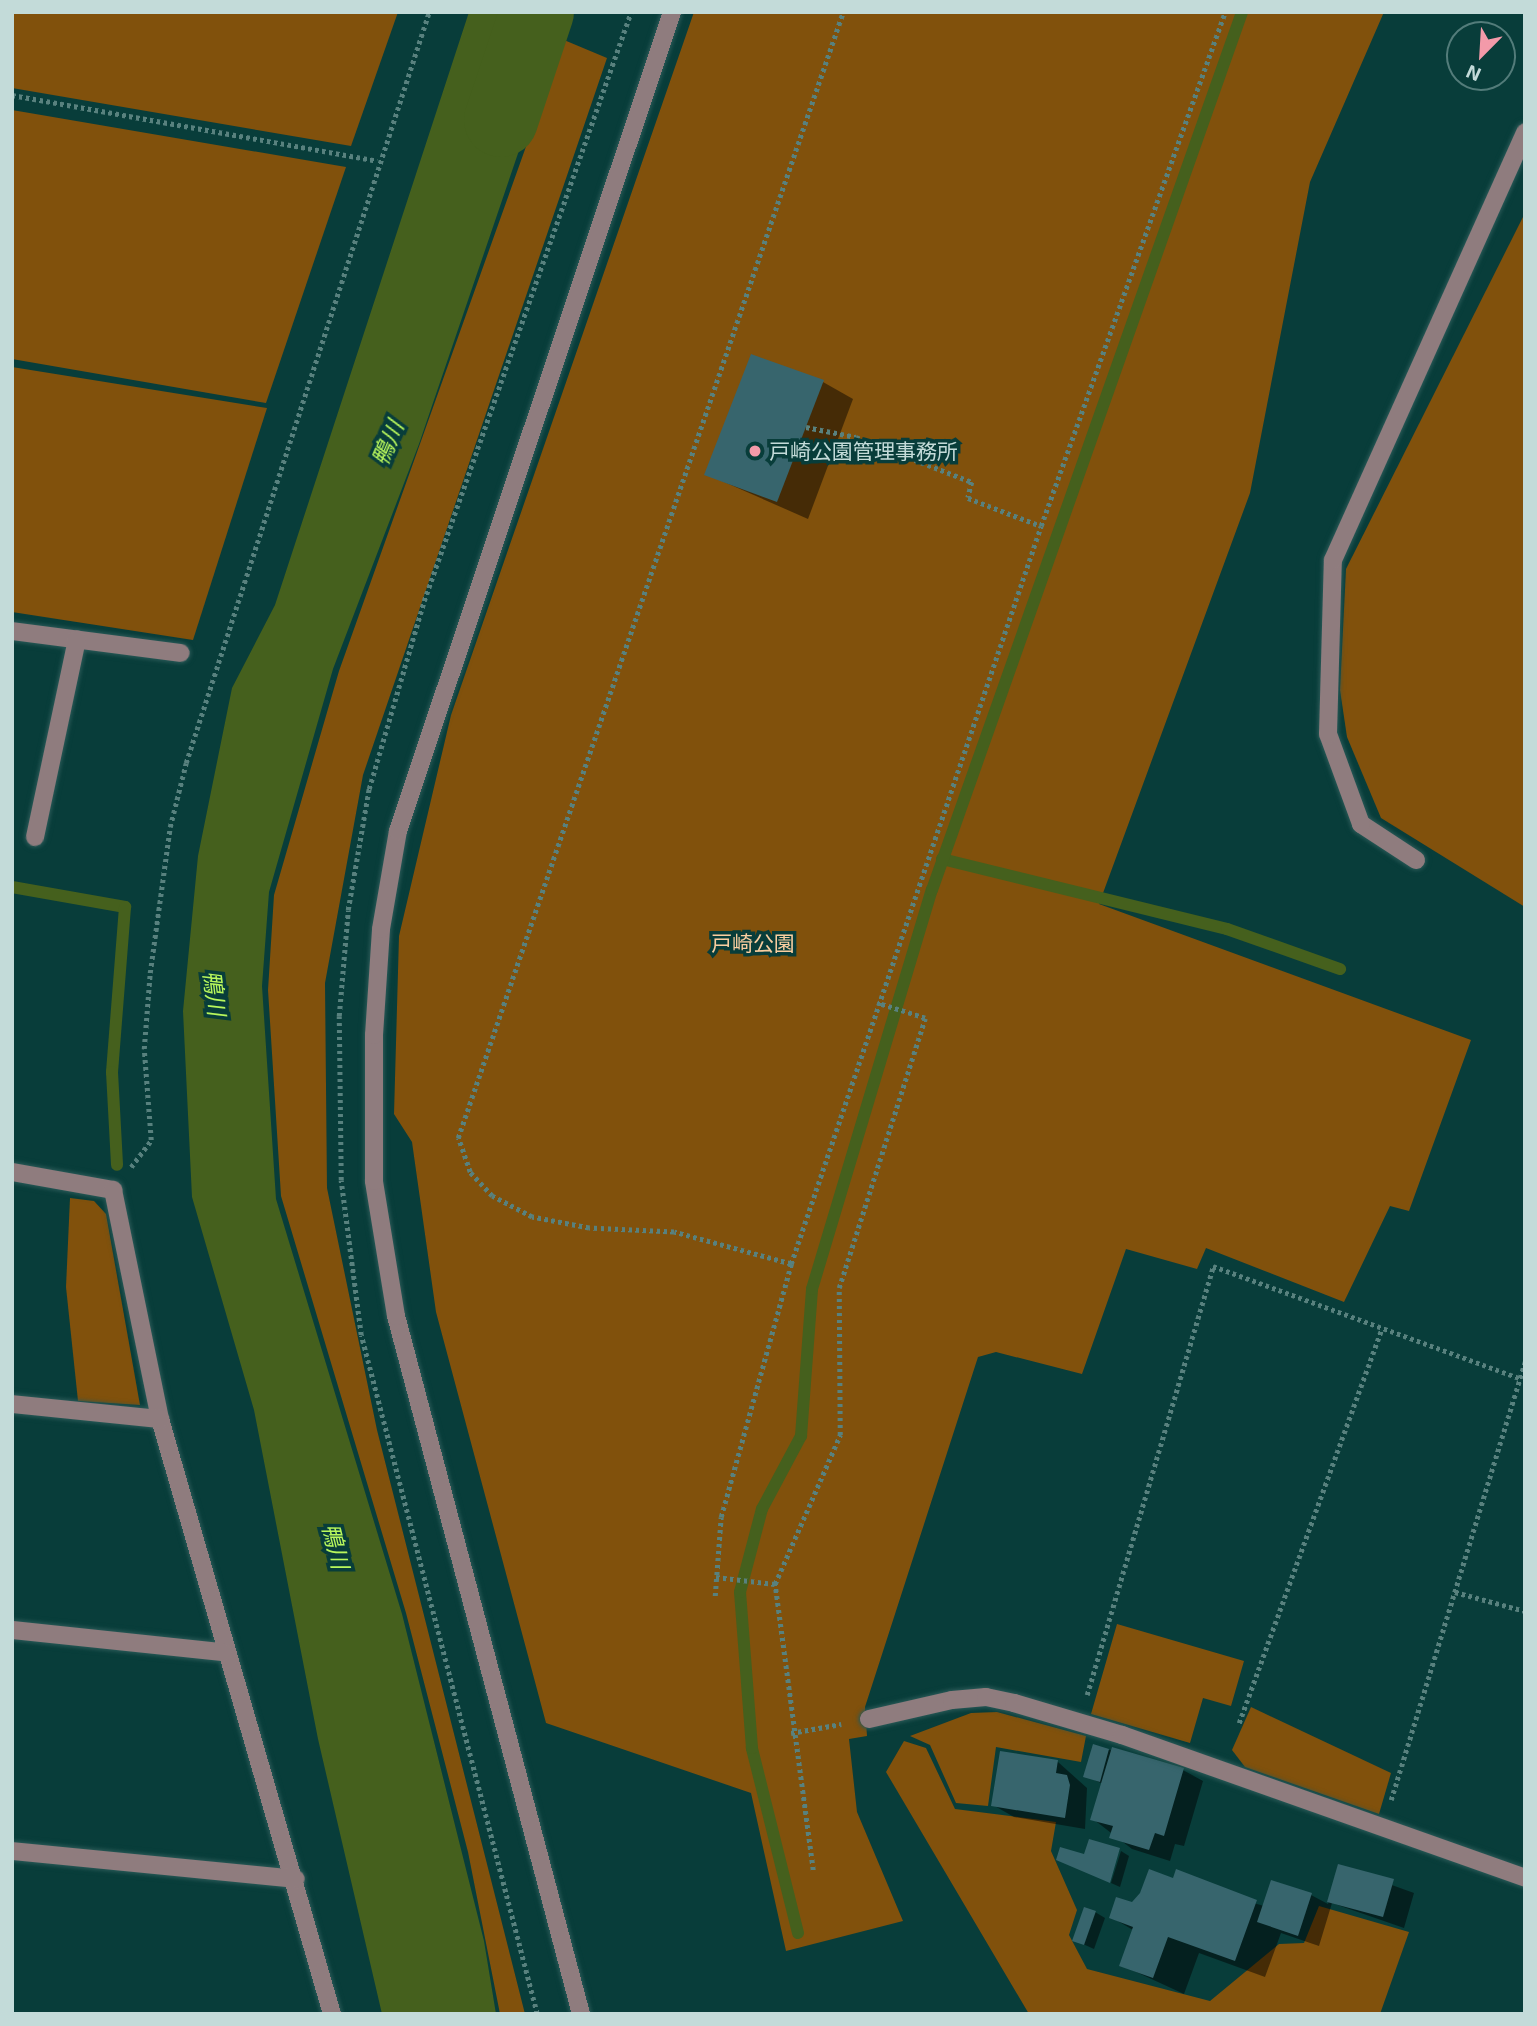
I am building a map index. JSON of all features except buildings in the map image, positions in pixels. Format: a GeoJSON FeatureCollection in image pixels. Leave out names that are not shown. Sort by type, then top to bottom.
{"type":"FeatureCollection","features":[{"type":"Feature","properties":{"kind":"street"},"geometry":{"type":"LineString","coordinates":[[581,2014],[396,1316],[374,1181],[374,1035],[381,929],[398,831],[672,12]]}},
{"type":"Feature","properties":{"kind":"street"},"geometry":{"type":"LineString","coordinates":[[1416,860],[1362,824],[1328,734],[1332,560],[1525,132]]}},
{"type":"Feature","properties":{"kind":"street"},"geometry":{"type":"LineString","coordinates":[[12,631],[181,653]]}},
{"type":"Feature","properties":{"kind":"street"},"geometry":{"type":"LineString","coordinates":[[35,837],[77,639]]}},
{"type":"Feature","properties":{"kind":"street"},"geometry":{"type":"LineString","coordinates":[[12,1172],[113,1189],[160,1419],[223,1652],[296,1879],[332,2014]]}},
{"type":"Feature","properties":{"kind":"street"},"geometry":{"type":"LineString","coordinates":[[12,1404],[160,1419]]}},
{"type":"Feature","properties":{"kind":"street"},"geometry":{"type":"LineString","coordinates":[[12,1630],[223,1652]]}},
{"type":"Feature","properties":{"kind":"street"},"geometry":{"type":"LineString","coordinates":[[869,1719],[986,1697],[1079,1724],[1525,1878]]}},
{"type":"Feature","properties":{"kind":"street"},"geometry":{"type":"LineString","coordinates":[[12,1851],[296,1879]]}},
{"type":"Feature","properties":{"kind":"path"},"geometry":{"type":"LineString","coordinates":[[113,1189],[151,1140],[144,1049],[149,986],[176,802],[377,161],[429,12]]}},
{"type":"Feature","properties":{"kind":"path"},"geometry":{"type":"LineString","coordinates":[[348,910],[369,789],[424,601],[631,12]]}},
{"type":"Feature","properties":{"kind":"path"},"geometry":{"type":"LineString","coordinates":[[792,1264],[674,1233],[589,1228],[532,1217],[492,1196],[470,1172],[458,1138],[843,12]]}},
{"type":"Feature","properties":{"kind":"path"},"geometry":{"type":"LineString","coordinates":[[715,1596],[721,1517],[792,1264],[877,1003],[1041,526],[1224,12]]}},
{"type":"Feature","properties":{"kind":"path"},"geometry":{"type":"LineString","coordinates":[[12,95],[377,161]]}},
{"type":"Feature","properties":{"kind":"path"},"geometry":{"type":"LineString","coordinates":[[806,427],[856,437],[972,482],[968,498],[1041,526]]}},
{"type":"Feature","properties":{"kind":"path"},"geometry":{"type":"LineString","coordinates":[[813,1870],[791,1733],[775,1584],[840,1435],[839,1288],[925,1018],[877,1003]]}},
{"type":"Feature","properties":{"kind":"path"},"geometry":{"type":"LineString","coordinates":[[1079,1724],[1213,1266],[1519,1378]]}},
{"type":"Feature","properties":{"kind":"path"},"geometry":{"type":"LineString","coordinates":[[1239,1723],[1382,1329]]}},
{"type":"Feature","properties":{"kind":"path"},"geometry":{"type":"LineString","coordinates":[[1382,1828],[1525,1361]]}},
{"type":"Feature","properties":{"kind":"path"},"geometry":{"type":"LineString","coordinates":[[716,1577],[775,1584]]}},
{"type":"Feature","properties":{"kind":"path"},"geometry":{"type":"LineString","coordinates":[[1455,1592],[1525,1611]]}},
{"type":"Feature","properties":{"kind":"path"},"geometry":{"type":"LineString","coordinates":[[791,1733],[869,1719]]}},
{"type":"Feature","properties":{"kind":"green space"},"geometry":{"type":"Polygon","coordinates":[[[12,12],[398,12],[351,146],[12,88],[12,12]]]}},
{"type":"Feature","properties":{"kind":"green space","name":"戸崎公園"},"geometry":{"type":"Polygon","coordinates":[[[694,12],[1384,12],[1310,182],[1250,493],[1099,904],[1471,1040],[1409,1211],[1390,1206],[1344,1302],[1206,1248],[1197,1269],[1126,1249],[1082,1374],[996,1352],[978,1357],[865,1707],[867,1736],[849,1739],[857,1812],[903,1921],[786,1951],[751,1793],[546,1723],[436,1312],[412,1142],[394,1114],[399,936],[451,715],[694,12]]]}},
{"type":"Feature","properties":{"kind":"green space"},"geometry":{"type":"Polygon","coordinates":[[[564,40],[607,58],[363,775],[325,983],[327,1188],[377,1430],[525,2014],[500,2014],[468,1852],[406,1613],[281,1196],[268,990],[274,895],[339,671],[564,40]]]}},
{"type":"Feature","properties":{"kind":"green space"},"geometry":{"type":"Polygon","coordinates":[[[12,110],[346,167],[266,403],[12,359],[12,110]]]}},
{"type":"Feature","properties":{"kind":"green space"},"geometry":{"type":"Polygon","coordinates":[[[1525,213],[1525,907],[1381,818],[1347,737],[1340,690],[1346,569],[1525,213]]]}},
{"type":"Feature","properties":{"kind":"green space"},"geometry":{"type":"Polygon","coordinates":[[[12,367],[267,408],[193,640],[12,612],[12,367]]]}},
{"type":"Feature","properties":{"kind":"green space"},"geometry":{"type":"Polygon","coordinates":[[[70,1198],[94,1201],[106,1214],[140,1405],[78,1401],[66,1287],[70,1198]]]}},
{"type":"Feature","properties":{"kind":"green space"},"geometry":{"type":"Polygon","coordinates":[[[1117,1624],[1244,1661],[1231,1706],[1203,1698],[1190,1743],[1091,1714],[1117,1624]]]}},
{"type":"Feature","properties":{"kind":"green space"},"geometry":{"type":"Polygon","coordinates":[[[1251,1707],[1391,1773],[1379,1814],[1245,1767],[1232,1750],[1251,1707]]]}},
{"type":"Feature","properties":{"kind":"green space"},"geometry":{"type":"Polygon","coordinates":[[[997,1712],[1086,1736],[1081,1762],[996,1747],[988,1806],[956,1803],[930,1745],[910,1736],[971,1713],[997,1712]]]}},
{"type":"Feature","properties":{"kind":"green space"},"geometry":{"type":"Polygon","coordinates":[[[904,1741],[926,1748],[955,1809],[1056,1822],[1051,1851],[1077,1910],[1069,1935],[1087,1969],[1210,2001],[1279,1944],[1304,1943],[1319,1906],[1409,1932],[1380,2014],[1029,2014],[886,1772],[904,1741]]]}},
{"type":"Feature","properties":{"kind":"water"},"geometry":{"type":"Polygon","coordinates":[[[469,12],[502,12],[558,36],[419,444],[333,669],[269,892],[262,986],[276,1199],[402,1614],[484,1941],[496,2014],[382,2014],[318,1739],[254,1410],[192,1197],[183,1011],[198,856],[232,688],[275,605],[469,12]]]}},
{"type":"Feature","properties":{"kind":"waterway","name":"鴨川"},"geometry":{"type":"LineString","coordinates":[[501,120],[537,12]]}},
{"type":"Feature","properties":{"kind":"waterway"},"geometry":{"type":"LineString","coordinates":[[798,1933],[752,1748],[740,1592],[762,1509],[801,1436],[812,1289],[932,890],[1242,12]]}},
{"type":"Feature","properties":{"kind":"waterway"},"geometry":{"type":"LineString","coordinates":[[942,859],[1227,929],[1340,969]]}},
{"type":"Feature","properties":{"kind":"waterway"},"geometry":{"type":"LineString","coordinates":[[12,887],[125,907],[112,1072],[117,1165]]}},
{"type":"Feature","properties":{"kind":"place","name":"戸崎公園管理事務所"},"geometry":{"type":"Point","coordinates":[755,451]}}]}
